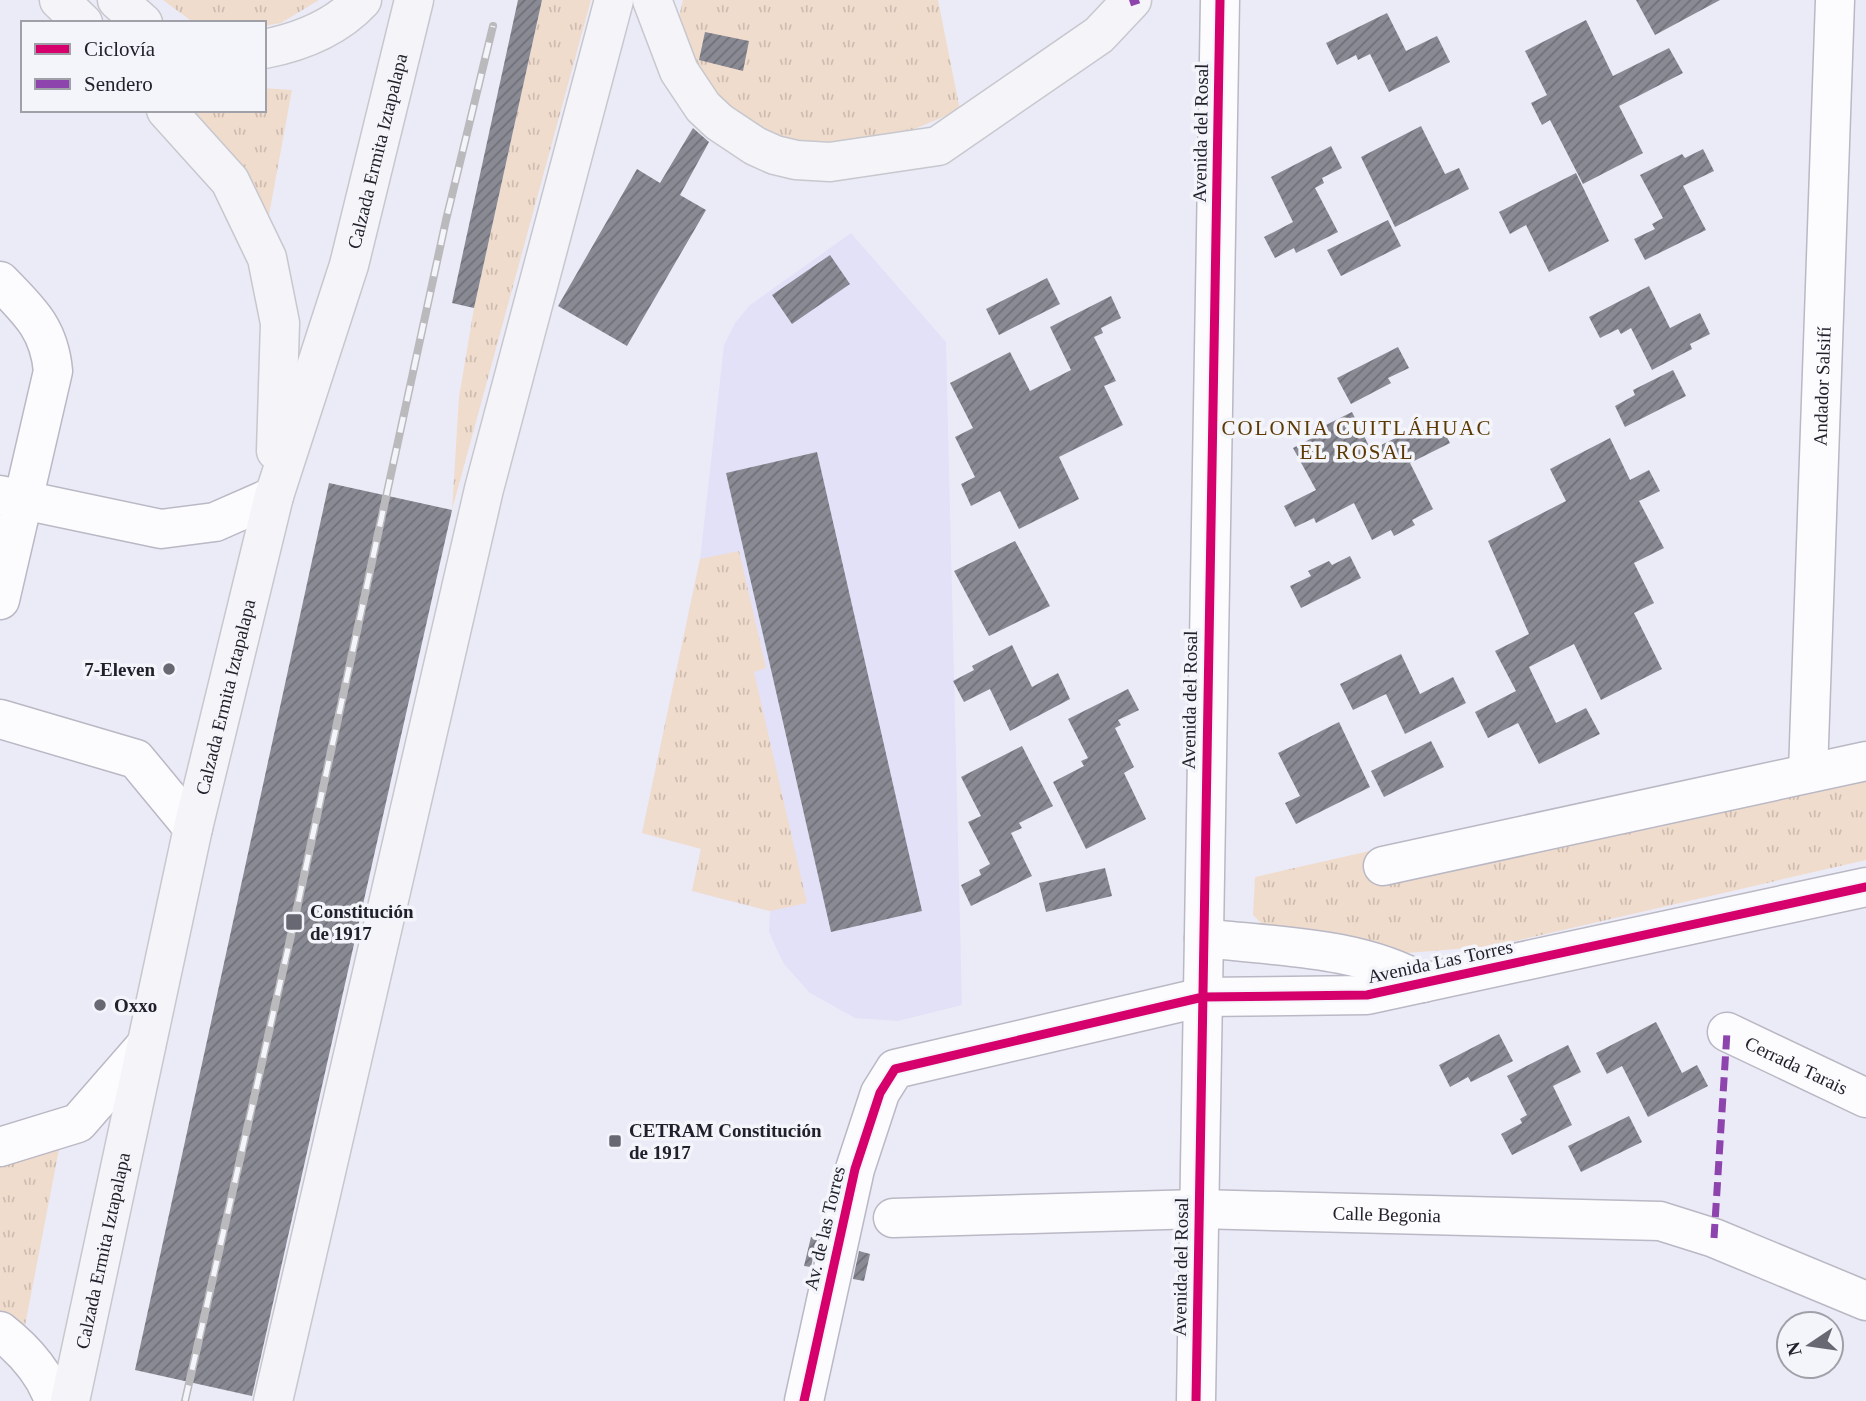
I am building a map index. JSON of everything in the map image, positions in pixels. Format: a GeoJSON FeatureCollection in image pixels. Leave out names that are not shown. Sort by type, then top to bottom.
{"type":"FeatureCollection","features":[{"type":"Feature","properties":{"kind":"main road"},"geometry":{"type":"LineString","coordinates":[[59,0],[81,21]]}},
{"type":"Feature","properties":{"kind":"main road"},"geometry":{"type":"LineString","coordinates":[[117,0],[141,21]]}},
{"type":"Feature","properties":{"kind":"main road"},"geometry":{"type":"LineString","coordinates":[[266,48],[317,32],[340,19],[362,0]]}},
{"type":"Feature","properties":{"kind":"main road","name":"Calzada Ermita Iztapalapa"},"geometry":{"type":"LineString","coordinates":[[70,1401],[193,828],[274,496],[349,265],[414,0]]}},
{"type":"Feature","properties":{"kind":"main road"},"geometry":{"type":"LineString","coordinates":[[273,1401],[484,489],[614,0]]}},
{"type":"Feature","properties":{"kind":"main road"},"geometry":{"type":"LineString","coordinates":[[652,0],[679,71],[703,107],[719,122],[755,146],[775,155],[796,160],[830,162],[938,146],[1099,36],[1132,0]]}},
{"type":"Feature","properties":{"kind":"main road"},"geometry":{"type":"LineString","coordinates":[[168,112],[230,181],[267,258],[280,323],[274,496]]}},
{"type":"Feature","properties":{"kind":"street","name":"Avenida del Rosal"},"geometry":{"type":"LineString","coordinates":[[1196,1401],[1220,0]]}},
{"type":"Feature","properties":{"kind":"street","name":"Andador Salsifí"},"geometry":{"type":"LineString","coordinates":[[1808,773],[1835,0]]}},
{"type":"Feature","properties":{"kind":"street"},"geometry":{"type":"LineString","coordinates":[[0,600],[12,497],[53,371],[50,345],[38,321],[1,284]]}},
{"type":"Feature","properties":{"kind":"street"},"geometry":{"type":"LineString","coordinates":[[12,497],[161,529],[215,522],[274,496]]}},
{"type":"Feature","properties":{"kind":"street"},"geometry":{"type":"LineString","coordinates":[[0,719],[136,759],[193,828]]}},
{"type":"Feature","properties":{"kind":"street"},"geometry":{"type":"LineString","coordinates":[[1383,866],[1866,761]]}},
{"type":"Feature","properties":{"kind":"street","name":"Avenida Las Torres"},"geometry":{"type":"LineString","coordinates":[[895,1069],[1203,997],[1367,995],[1866,887]]}},
{"type":"Feature","properties":{"kind":"street","name":"Avenida Las Torres"},"geometry":{"type":"LineString","coordinates":[[1204,938],[1366,958],[1398,969],[1423,983]]}},
{"type":"Feature","properties":{"kind":"street","name":"Cerrada Tarais"},"geometry":{"type":"LineString","coordinates":[[1727,1032],[1866,1098]]}},
{"type":"Feature","properties":{"kind":"street"},"geometry":{"type":"LineString","coordinates":[[0,1147],[78,1123],[146,1045]]}},
{"type":"Feature","properties":{"kind":"street","name":"Av. de las Torres"},"geometry":{"type":"LineString","coordinates":[[804,1401],[855,1169],[880,1093],[895,1069]]}},
{"type":"Feature","properties":{"kind":"street","name":"Calle Begonia"},"geometry":{"type":"LineString","coordinates":[[893,1218],[1198,1209],[1660,1221],[1714,1238],[1866,1301]]}},
{"type":"Feature","properties":{"kind":"street"},"geometry":{"type":"LineString","coordinates":[[0,1331],[16,1344],[48,1383],[54,1401]]}},
{"type":"Feature","properties":{"kind":"shaded area"},"geometry":{"type":"Polygon","coordinates":[[[851,233],[946,342],[962,1005],[898,1021],[855,1018],[810,993],[784,964],[776,948],[769,931],[770,911],[692,891],[701,848],[642,833],[700,559],[724,345],[735,323],[750,305],[851,233]]]}},
{"type":"Feature","properties":{"kind":"green space"},"geometry":{"type":"Polygon","coordinates":[[[163,0],[319,0],[281,23],[266,26],[266,21],[191,21],[163,0]]]}},
{"type":"Feature","properties":{"kind":"green space"},"geometry":{"type":"Polygon","coordinates":[[[542,0],[591,0],[452,510],[459,397],[474,308],[542,0]]]}},
{"type":"Feature","properties":{"kind":"green space"},"geometry":{"type":"Polygon","coordinates":[[[683,0],[938,0],[960,110],[912,130],[848,147],[817,149],[732,123],[674,38],[683,0]]]}},
{"type":"Feature","properties":{"kind":"green space"},"geometry":{"type":"Polygon","coordinates":[[[266,88],[292,90],[269,215],[184,112],[266,112],[266,88]]]}},
{"type":"Feature","properties":{"kind":"green space"},"geometry":{"type":"Polygon","coordinates":[[[739,551],[766,668],[754,672],[807,903],[770,911],[692,891],[701,849],[642,833],[700,559],[739,551]]]}},
{"type":"Feature","properties":{"kind":"green space"},"geometry":{"type":"Polygon","coordinates":[[[1866,776],[1866,860],[1494,946],[1382,955],[1265,927],[1253,915],[1255,877],[1374,850],[1866,776]]]}},
{"type":"Feature","properties":{"kind":"green space"},"geometry":{"type":"Polygon","coordinates":[[[61,1139],[23,1336],[0,1316],[0,1156],[61,1139]]]}},
{"type":"Feature","properties":{"kind":"building"},"geometry":{"type":"Polygon","coordinates":[[[518,0],[542,0],[474,308],[452,303],[518,0]]]}},
{"type":"Feature","properties":{"kind":"building"},"geometry":{"type":"Polygon","coordinates":[[[1636,0],[1720,0],[1655,35],[1636,0]]]}},
{"type":"Feature","properties":{"kind":"building"},"geometry":{"type":"Polygon","coordinates":[[[1387,13],[1406,51],[1437,36],[1450,62],[1389,92],[1370,54],[1358,60],[1356,55],[1337,65],[1326,43],[1387,13]]]}},
{"type":"Feature","properties":{"kind":"building"},"geometry":{"type":"Polygon","coordinates":[[[1586,20],[1613,76],[1669,48],[1683,73],[1619,106],[1643,153],[1583,184],[1550,120],[1542,125],[1531,103],[1547,95],[1525,51],[1586,20]]]}},
{"type":"Feature","properties":{"kind":"building"},"geometry":{"type":"Polygon","coordinates":[[[705,32],[749,41],[743,71],[699,60],[705,32]]]}},
{"type":"Feature","properties":{"kind":"building"},"geometry":{"type":"Polygon","coordinates":[[[1421,126],[1445,174],[1459,168],[1469,189],[1395,227],[1361,157],[1421,126]]]}},
{"type":"Feature","properties":{"kind":"building"},"geometry":{"type":"Polygon","coordinates":[[[693,128],[709,142],[680,195],[706,210],[627,346],[558,306],[637,169],[660,183],[693,128]]]}},
{"type":"Feature","properties":{"kind":"building"},"geometry":{"type":"Polygon","coordinates":[[[1331,146],[1342,168],[1322,178],[1324,183],[1315,188],[1338,232],[1296,253],[1294,248],[1275,258],[1264,237],[1293,222],[1271,177],[1331,146]]]}},
{"type":"Feature","properties":{"kind":"building"},"geometry":{"type":"Polygon","coordinates":[[[1703,149],[1714,171],[1683,186],[1706,230],[1645,260],[1634,239],[1655,229],[1652,224],[1663,218],[1640,175],[1682,154],[1685,158],[1703,149]]]}},
{"type":"Feature","properties":{"kind":"building"},"geometry":{"type":"Polygon","coordinates":[[[1576,173],[1609,241],[1549,272],[1526,225],[1510,234],[1499,212],[1576,173]]]}},
{"type":"Feature","properties":{"kind":"building"},"geometry":{"type":"Polygon","coordinates":[[[1388,220],[1401,246],[1341,276],[1327,250],[1388,220]]]}},
{"type":"Feature","properties":{"kind":"building"},"geometry":{"type":"Polygon","coordinates":[[[830,255],[850,284],[792,324],[772,295],[830,255]]]}},
{"type":"Feature","properties":{"kind":"building"},"geometry":{"type":"Polygon","coordinates":[[[1047,278],[1060,304],[999,335],[986,309],[1047,278]]]}},
{"type":"Feature","properties":{"kind":"building"},"geometry":{"type":"Polygon","coordinates":[[[1649,286],[1670,328],[1700,313],[1710,334],[1690,344],[1692,349],[1652,370],[1631,328],[1621,334],[1618,329],[1600,338],[1589,317],[1649,286]]]}},
{"type":"Feature","properties":{"kind":"building"},"geometry":{"type":"Polygon","coordinates":[[[1111,296],[1121,318],[1101,328],[1103,333],[1094,337],[1116,381],[1104,386],[1123,425],[1059,457],[1079,499],[1019,529],[1000,491],[971,506],[961,484],[975,477],[955,437],[973,428],[950,383],[1010,352],[1030,391],[1071,370],[1050,327],[1111,296]]]}},
{"type":"Feature","properties":{"kind":"building"},"geometry":{"type":"Polygon","coordinates":[[[1398,347],[1409,368],[1388,378],[1391,383],[1351,404],[1337,378],[1398,347]]]}},
{"type":"Feature","properties":{"kind":"building"},"geometry":{"type":"Polygon","coordinates":[[[1673,370],[1686,396],[1625,427],[1615,406],[1635,395],[1633,390],[1673,370]]]}},
{"type":"Feature","properties":{"kind":"building"},"geometry":{"type":"Polygon","coordinates":[[[1352,412],[1371,450],[1418,427],[1421,431],[1439,422],[1450,443],[1410,463],[1433,509],[1412,520],[1415,525],[1394,536],[1391,530],[1372,540],[1354,503],[1316,523],[1314,518],[1295,527],[1284,506],[1316,490],[1293,448],[1314,437],[1312,432],[1352,412]]]}},
{"type":"Feature","properties":{"kind":"building"},"geometry":{"type":"Polygon","coordinates":[[[1610,438],[1630,480],[1649,470],[1660,491],[1639,501],[1664,548],[1634,563],[1654,603],[1634,613],[1662,669],[1601,700],[1574,644],[1529,667],[1556,723],[1586,708],[1600,734],[1539,764],[1518,723],[1488,738],[1475,712],[1516,691],[1495,651],[1529,634],[1488,541],[1566,501],[1550,469],[1610,438]]]}},
{"type":"Feature","properties":{"kind":"building"},"geometry":{"type":"Polygon","coordinates":[[[817,452],[922,911],[831,932],[726,473],[817,452]]]}},
{"type":"Feature","properties":{"kind":"building"},"geometry":{"type":"Polygon","coordinates":[[[329,483],[452,510],[252,1396],[135,1370],[329,483]]]}},
{"type":"Feature","properties":{"kind":"building"},"geometry":{"type":"Polygon","coordinates":[[[1015,541],[1050,606],[989,636],[954,571],[1015,541]]]}},
{"type":"Feature","properties":{"kind":"building"},"geometry":{"type":"Polygon","coordinates":[[[1350,556],[1361,578],[1301,608],[1290,586],[1311,576],[1308,571],[1329,561],[1332,565],[1350,556]]]}},
{"type":"Feature","properties":{"kind":"building"},"geometry":{"type":"Polygon","coordinates":[[[1012,645],[1032,687],[1058,673],[1070,699],[1010,731],[990,689],[964,702],[953,681],[974,670],[972,666],[1012,645]]]}},
{"type":"Feature","properties":{"kind":"building"},"geometry":{"type":"Polygon","coordinates":[[[1401,654],[1420,694],[1453,677],[1466,703],[1405,734],[1386,694],[1353,710],[1340,684],[1401,654]]]}},
{"type":"Feature","properties":{"kind":"building"},"geometry":{"type":"Polygon","coordinates":[[[1128,689],[1139,710],[1118,720],[1121,725],[1115,728],[1134,767],[1124,773],[1146,819],[1086,849],[1053,782],[1084,766],[1081,761],[1088,758],[1068,719],[1128,689]]]}},
{"type":"Feature","properties":{"kind":"building"},"geometry":{"type":"Polygon","coordinates":[[[1339,722],[1370,787],[1296,824],[1285,803],[1300,796],[1278,753],[1339,722]]]}},
{"type":"Feature","properties":{"kind":"building"},"geometry":{"type":"Polygon","coordinates":[[[1431,741],[1444,767],[1384,797],[1371,771],[1431,741]]]}},
{"type":"Feature","properties":{"kind":"building"},"geometry":{"type":"Polygon","coordinates":[[[1022,746],[1053,806],[1019,823],[1022,828],[1011,833],[1032,876],[971,906],[961,885],[981,875],[979,870],[990,864],[968,822],[981,816],[961,777],[1022,746]]]}},
{"type":"Feature","properties":{"kind":"building"},"geometry":{"type":"Polygon","coordinates":[[[1105,868],[1112,896],[1046,912],[1039,883],[1105,868]]]}},
{"type":"Feature","properties":{"kind":"building"},"geometry":{"type":"Polygon","coordinates":[[[1656,1022],[1682,1073],[1697,1065],[1708,1086],[1648,1117],[1622,1066],[1607,1074],[1596,1053],[1656,1022]]]}},
{"type":"Feature","properties":{"kind":"building"},"geometry":{"type":"Polygon","coordinates":[[[1499,1034],[1513,1061],[1471,1082],[1468,1077],[1450,1087],[1439,1065],[1499,1034]]]}},
{"type":"Feature","properties":{"kind":"building"},"geometry":{"type":"Polygon","coordinates":[[[1568,1045],[1581,1072],[1553,1086],[1572,1125],[1512,1155],[1501,1134],[1522,1123],[1520,1119],[1527,1115],[1507,1076],[1568,1045]]]}},
{"type":"Feature","properties":{"kind":"building"},"geometry":{"type":"Polygon","coordinates":[[[1629,1116],[1642,1142],[1581,1172],[1568,1146],[1629,1116]]]}},
{"type":"Feature","properties":{"kind":"building"},"geometry":{"type":"Polygon","coordinates":[[[811,1237],[817,1239],[811,1267],[804,1266],[811,1237]]]}},
{"type":"Feature","properties":{"kind":"building"},"geometry":{"type":"Polygon","coordinates":[[[859,1251],[870,1254],[864,1281],[853,1279],[859,1251]]]}},
{"type":"Feature","properties":{"kind":"railway"},"geometry":{"type":"LineString","coordinates":[[185,1401],[294,922],[446,220],[493,26]]}},
{"type":"Feature","properties":{"kind":"marked path"},"geometry":{"type":"LineString","coordinates":[[1130,3],[1139,0]]}},
{"type":"Feature","properties":{"kind":"marked path"},"geometry":{"type":"LineString","coordinates":[[1714,1238],[1727,1032]]}},
{"type":"Feature","properties":{"kind":"cycle path"},"geometry":{"type":"LineString","coordinates":[[1196,1401],[1220,0]]}},
{"type":"Feature","properties":{"kind":"cycle path"},"geometry":{"type":"LineString","coordinates":[[804,1401],[855,1169],[880,1093],[895,1069],[1203,997],[1367,995],[1866,887]]}},
{"type":"Feature","properties":{"kind":"place","name":"7-Eleven"},"geometry":{"type":"Point","coordinates":[169,669]}},
{"type":"Feature","properties":{"kind":"place","name":"Constitución de 1917"},"geometry":{"type":"Point","coordinates":[294,922]}},
{"type":"Feature","properties":{"kind":"place","name":"Oxxo"},"geometry":{"type":"Point","coordinates":[100,1005]}},
{"type":"Feature","properties":{"kind":"place","name":"CETRAM Constitución de 1917"},"geometry":{"type":"Point","coordinates":[615,1141]}},
{"type":"Feature","properties":{"kind":"district","name":"COLONIA CUITLÁHUAC EL ROSAL"},"geometry":{"type":"Point","coordinates":[1357,440]}}]}
